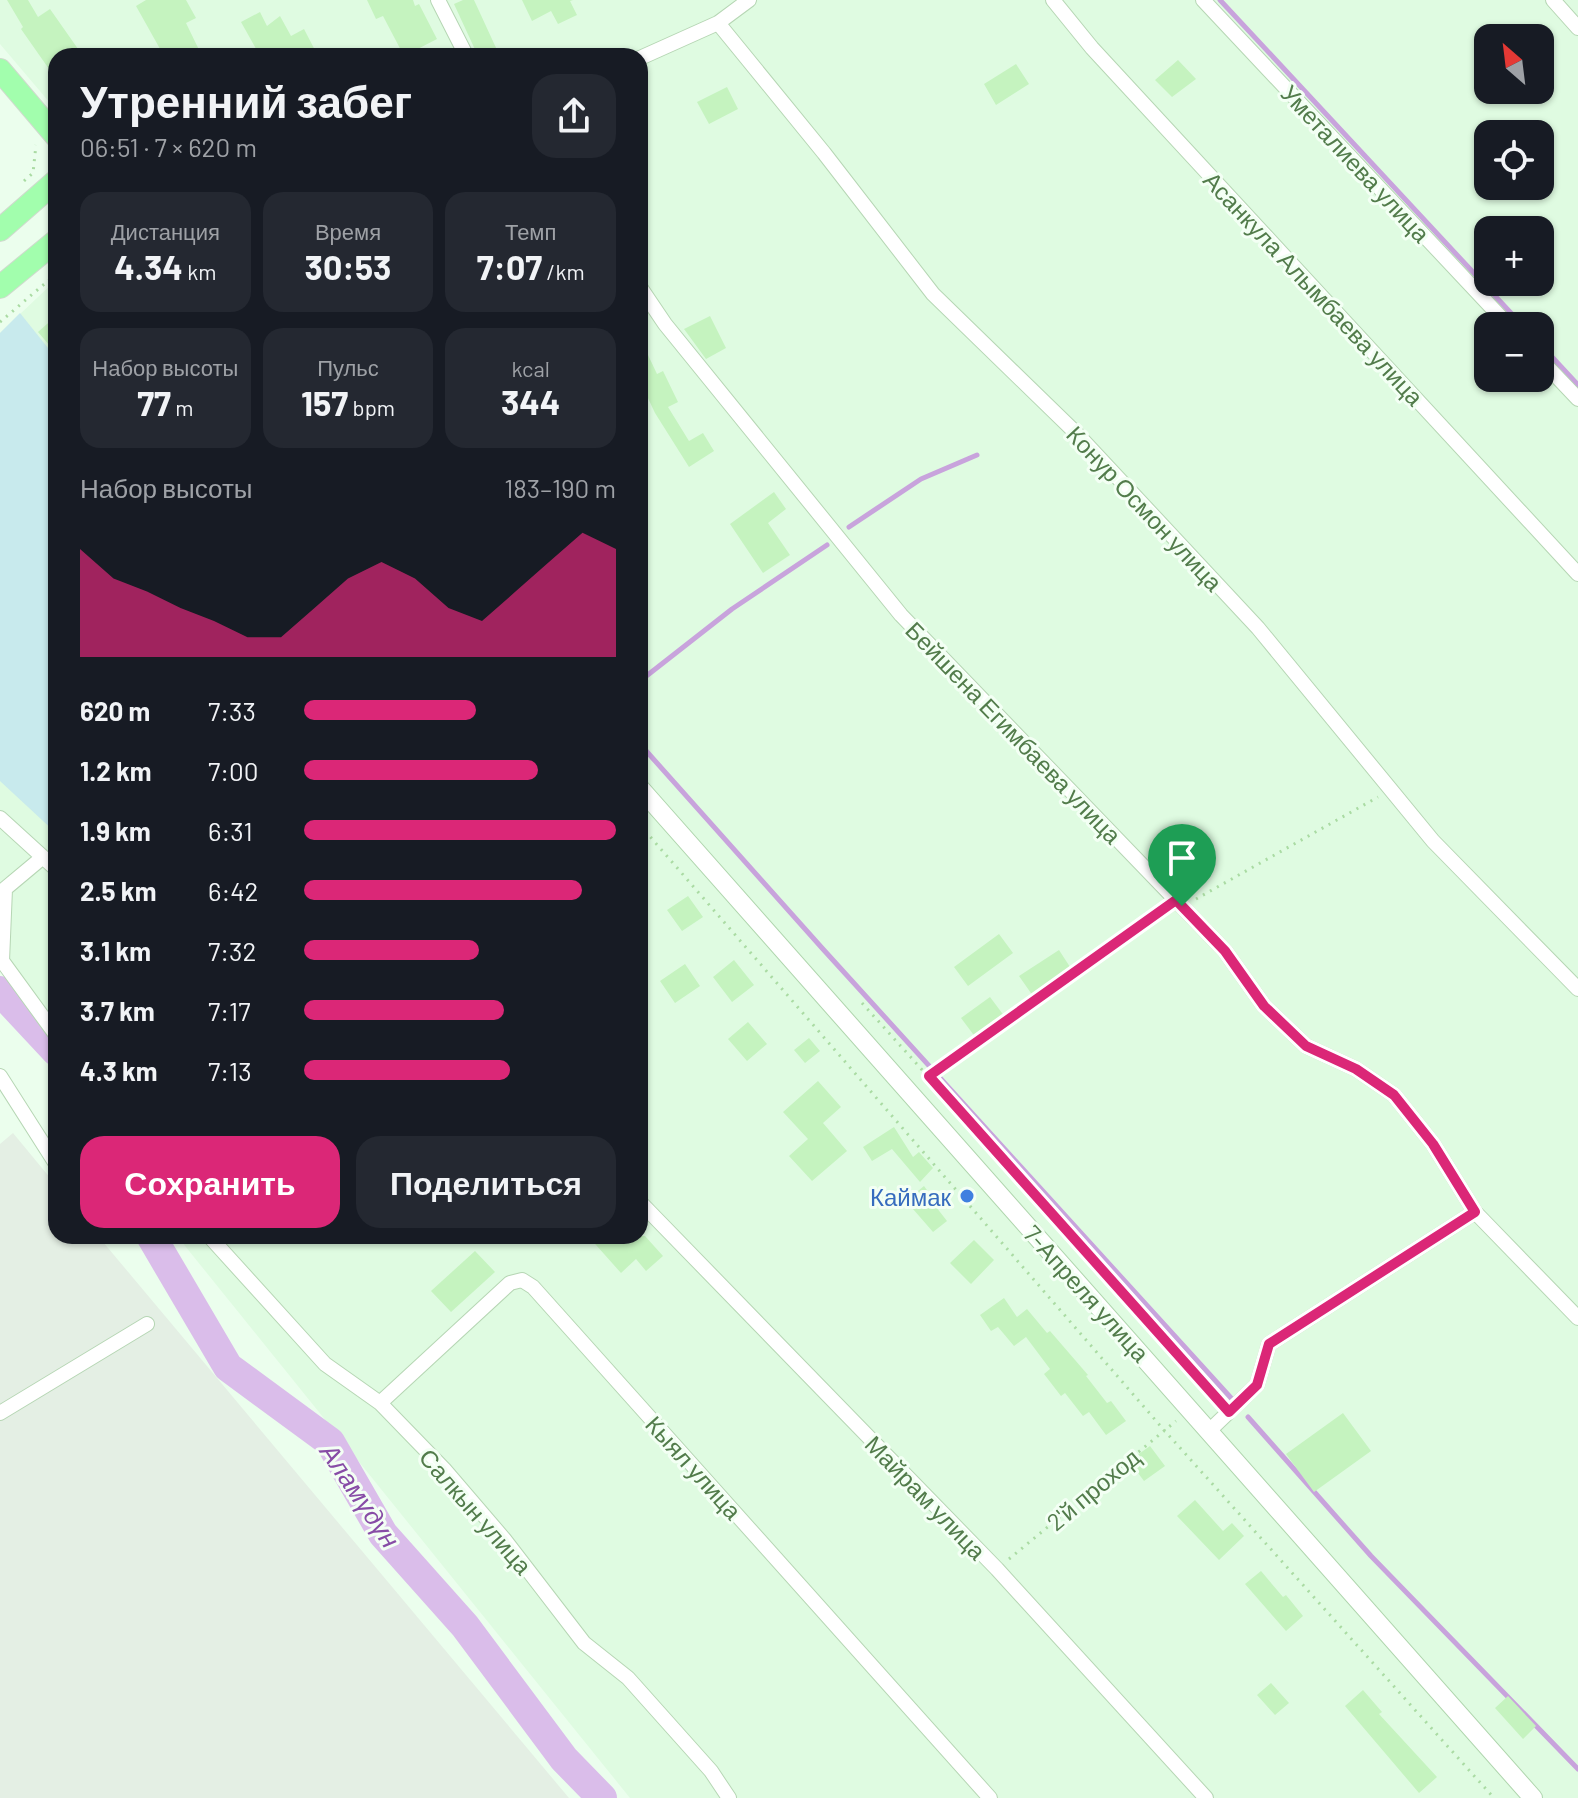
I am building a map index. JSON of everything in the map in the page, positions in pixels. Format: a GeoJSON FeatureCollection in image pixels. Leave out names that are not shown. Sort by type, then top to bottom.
{"type":"FeatureCollection","features":[{"type":"Feature","properties":{"kind":"main road"},"geometry":{"type":"LineString","coordinates":[[0,70],[46,141]]}},
{"type":"Feature","properties":{"kind":"main road"},"geometry":{"type":"LineString","coordinates":[[0,230],[48,188]]}},
{"type":"Feature","properties":{"kind":"main road"},"geometry":{"type":"LineString","coordinates":[[0,287],[48,248]]}},
{"type":"Feature","properties":{"kind":"main road","name":"7-Апреля улица"},"geometry":{"type":"LineString","coordinates":[[648,797],[1533,1798]]}},
{"type":"Feature","properties":{"kind":"street"},"geometry":{"type":"LineString","coordinates":[[438,0],[462,48]]}},
{"type":"Feature","properties":{"kind":"street"},"geometry":{"type":"LineString","coordinates":[[648,54],[718,23],[734,5],[749,0]]}},
{"type":"Feature","properties":{"kind":"street","name":"Асанкула Алымбаева улица"},"geometry":{"type":"LineString","coordinates":[[1053,0],[1092,48],[1578,574]]}},
{"type":"Feature","properties":{"kind":"street","name":"Уметалиева улица"},"geometry":{"type":"LineString","coordinates":[[1203,0],[1496,312]]}},
{"type":"Feature","properties":{"kind":"street"},"geometry":{"type":"LineString","coordinates":[[1553,0],[1578,28]]}},
{"type":"Feature","properties":{"kind":"street","name":"Конур Осмон улица"},"geometry":{"type":"LineString","coordinates":[[718,23],[933,294],[1077,434],[1258,628],[1433,841],[1578,989]]}},
{"type":"Feature","properties":{"kind":"street","name":"Бейшена Егимбаева улица"},"geometry":{"type":"LineString","coordinates":[[648,299],[665,324],[901,615],[1225,951],[1264,1006],[1306,1046],[1356,1069],[1394,1095],[1433,1144],[1475,1212],[1578,1318]]}},
{"type":"Feature","properties":{"kind":"street"},"geometry":{"type":"LineString","coordinates":[[1554,374],[1578,399]]}},
{"type":"Feature","properties":{"kind":"street"},"geometry":{"type":"LineString","coordinates":[[0,818],[48,862]]}},
{"type":"Feature","properties":{"kind":"street"},"geometry":{"type":"LineString","coordinates":[[43,857],[3,891],[1,960],[48,1024]]}},
{"type":"Feature","properties":{"kind":"street"},"geometry":{"type":"LineString","coordinates":[[3,1084],[48,1152]]}},
{"type":"Feature","properties":{"kind":"street","name":"Майрам улица"},"geometry":{"type":"LineString","coordinates":[[648,1210],[997,1569],[1206,1798]]}},
{"type":"Feature","properties":{"kind":"street"},"geometry":{"type":"LineString","coordinates":[[1209,1431],[1257,1385],[1269,1344],[1475,1212]]}},
{"type":"Feature","properties":{"kind":"street","name":"Салкын улица"},"geometry":{"type":"LineString","coordinates":[[216,1244],[325,1364],[380,1403],[473,1501],[584,1643],[628,1678],[711,1771],[729,1798]]}},
{"type":"Feature","properties":{"kind":"street","name":"Кыял улица"},"geometry":{"type":"LineString","coordinates":[[380,1403],[510,1283],[522,1280],[533,1287],[990,1798]]}},
{"type":"Feature","properties":{"kind":"street"},"geometry":{"type":"LineString","coordinates":[[0,1413],[147,1324]]}},
{"type":"Feature","properties":{"kind":"path"},"geometry":{"type":"LineString","coordinates":[[22,183],[33,173],[46,141]]}},
{"type":"Feature","properties":{"kind":"path"},"geometry":{"type":"LineString","coordinates":[[0,322],[48,281]]}},
{"type":"Feature","properties":{"kind":"path"},"geometry":{"type":"LineString","coordinates":[[929,1076],[1179,903],[1390,789]]}},
{"type":"Feature","properties":{"kind":"path"},"geometry":{"type":"LineString","coordinates":[[648,834],[1164,1430],[1494,1798]]}},
{"type":"Feature","properties":{"kind":"path"},"geometry":{"type":"LineString","coordinates":[[862,1003],[1229,1412]]}},
{"type":"Feature","properties":{"kind":"path","name":"2'й проход"},"geometry":{"type":"LineString","coordinates":[[997,1569],[1190,1410]]}},
{"type":"Feature","properties":{"kind":"shaded area"},"geometry":{"type":"Polygon","coordinates":[[[0,0],[1578,0],[1578,1798],[630,1798],[183,1244],[648,1244],[648,48],[48,48],[48,101],[0,44],[0,0]]]}},
{"type":"Feature","properties":{"kind":"shaded area"},"geometry":{"type":"Polygon","coordinates":[[[48,288],[48,1030],[0,953],[0,333],[48,288]]]}},
{"type":"Feature","properties":{"kind":"shaded area"},"geometry":{"type":"Polygon","coordinates":[[[20,313],[48,348],[48,826],[0,781],[0,333],[20,313]]]}},
{"type":"Feature","properties":{"kind":"shaded area"},"geometry":{"type":"Polygon","coordinates":[[[13,1133],[48,1175],[48,1244],[105,1244],[569,1798],[0,1798],[0,1144],[13,1133]]]}},
{"type":"Feature","properties":{"kind":"building"},"geometry":{"type":"Polygon","coordinates":[[[7,0],[28,0],[38,17],[50,9],[77,48],[48,48],[48,68],[21,29],[23,27],[7,0]]]}},
{"type":"Feature","properties":{"kind":"building"},"geometry":{"type":"Polygon","coordinates":[[[146,0],[186,0],[196,18],[186,23],[198,48],[160,48],[136,6],[146,0]]]}},
{"type":"Feature","properties":{"kind":"building"},"geometry":{"type":"Polygon","coordinates":[[[367,0],[413,0],[415,6],[419,4],[437,39],[420,48],[400,48],[383,16],[376,19],[367,0]]]}},
{"type":"Feature","properties":{"kind":"building"},"geometry":{"type":"Polygon","coordinates":[[[474,0],[496,48],[474,48],[454,4],[474,0]]]}},
{"type":"Feature","properties":{"kind":"building"},"geometry":{"type":"Polygon","coordinates":[[[522,0],[573,0],[570,1],[577,15],[558,24],[551,11],[532,21],[522,0]]]}},
{"type":"Feature","properties":{"kind":"building"},"geometry":{"type":"Polygon","coordinates":[[[260,12],[267,26],[280,16],[291,36],[304,29],[314,48],[256,48],[241,22],[260,12]]]}},
{"type":"Feature","properties":{"kind":"building"},"geometry":{"type":"Polygon","coordinates":[[[1178,60],[1196,79],[1172,97],[1155,80],[1178,60]]]}},
{"type":"Feature","properties":{"kind":"building"},"geometry":{"type":"Polygon","coordinates":[[[1016,64],[1029,84],[996,105],[984,84],[1016,64]]]}},
{"type":"Feature","properties":{"kind":"building"},"geometry":{"type":"Polygon","coordinates":[[[727,87],[738,109],[709,124],[697,102],[727,87]]]}},
{"type":"Feature","properties":{"kind":"building"},"geometry":{"type":"Polygon","coordinates":[[[710,316],[726,348],[706,359],[684,329],[710,316]]]}},
{"type":"Feature","properties":{"kind":"building"},"geometry":{"type":"Polygon","coordinates":[[[48,323],[48,344],[38,332],[48,323]]]}},
{"type":"Feature","properties":{"kind":"building"},"geometry":{"type":"Polygon","coordinates":[[[648,355],[657,374],[663,371],[678,402],[668,407],[689,441],[703,433],[714,451],[689,467],[648,398],[648,355]]]}},
{"type":"Feature","properties":{"kind":"building"},"geometry":{"type":"Polygon","coordinates":[[[774,492],[786,509],[768,523],[790,555],[763,573],[730,524],[774,492]]]}},
{"type":"Feature","properties":{"kind":"building"},"geometry":{"type":"Polygon","coordinates":[[[688,896],[703,917],[682,931],[667,910],[688,896]]]}},
{"type":"Feature","properties":{"kind":"building"},"geometry":{"type":"Polygon","coordinates":[[[999,934],[1013,953],[968,986],[954,967],[999,934]]]}},
{"type":"Feature","properties":{"kind":"building"},"geometry":{"type":"Polygon","coordinates":[[[1059,950],[1072,970],[1033,996],[1019,976],[1059,950]]]}},
{"type":"Feature","properties":{"kind":"building"},"geometry":{"type":"Polygon","coordinates":[[[734,960],[754,985],[732,1002],[713,977],[734,960]]]}},
{"type":"Feature","properties":{"kind":"building"},"geometry":{"type":"Polygon","coordinates":[[[685,964],[700,986],[675,1003],[660,981],[685,964]]]}},
{"type":"Feature","properties":{"kind":"building"},"geometry":{"type":"Polygon","coordinates":[[[990,997],[1005,1017],[976,1038],[961,1018],[990,997]]]}},
{"type":"Feature","properties":{"kind":"building"},"geometry":{"type":"Polygon","coordinates":[[[748,1022],[767,1044],[747,1061],[728,1039],[748,1022]]]}},
{"type":"Feature","properties":{"kind":"building"},"geometry":{"type":"Polygon","coordinates":[[[809,1038],[820,1051],[805,1063],[794,1050],[809,1038]]]}},
{"type":"Feature","properties":{"kind":"building"},"geometry":{"type":"Polygon","coordinates":[[[818,1081],[841,1107],[823,1123],[847,1151],[812,1181],[789,1156],[808,1139],[783,1112],[818,1081]]]}},
{"type":"Feature","properties":{"kind":"building"},"geometry":{"type":"Polygon","coordinates":[[[894,1127],[913,1157],[919,1152],[933,1168],[920,1182],[892,1149],[872,1161],[863,1147],[894,1127]]]}},
{"type":"Feature","properties":{"kind":"building"},"geometry":{"type":"Polygon","coordinates":[[[924,1186],[947,1221],[933,1232],[906,1201],[924,1186]]]}},
{"type":"Feature","properties":{"kind":"building"},"geometry":{"type":"Polygon","coordinates":[[[648,1239],[663,1256],[646,1271],[636,1259],[621,1273],[595,1244],[648,1244],[648,1239]]]}},
{"type":"Feature","properties":{"kind":"building"},"geometry":{"type":"Polygon","coordinates":[[[974,1240],[994,1260],[971,1284],[950,1263],[974,1240]]]}},
{"type":"Feature","properties":{"kind":"building"},"geometry":{"type":"Polygon","coordinates":[[[475,1251],[495,1272],[451,1312],[431,1291],[475,1251]]]}},
{"type":"Feature","properties":{"kind":"building"},"geometry":{"type":"Polygon","coordinates":[[[1004,1298],[1017,1317],[1027,1309],[1047,1333],[1050,1331],[1088,1375],[1107,1403],[1111,1401],[1126,1421],[1106,1435],[1089,1412],[1083,1416],[1065,1393],[1061,1396],[1044,1374],[1050,1369],[1026,1337],[1014,1346],[998,1327],[991,1331],[980,1315],[1004,1298]]]}},
{"type":"Feature","properties":{"kind":"building"},"geometry":{"type":"Polygon","coordinates":[[[1343,1413],[1371,1451],[1314,1492],[1286,1454],[1343,1413]]]}},
{"type":"Feature","properties":{"kind":"building"},"geometry":{"type":"Polygon","coordinates":[[[1150,1446],[1165,1466],[1144,1481],[1129,1461],[1150,1446]]]}},
{"type":"Feature","properties":{"kind":"building"},"geometry":{"type":"Polygon","coordinates":[[[1195,1500],[1223,1531],[1232,1523],[1244,1536],[1219,1560],[1177,1516],[1195,1500]]]}},
{"type":"Feature","properties":{"kind":"building"},"geometry":{"type":"Polygon","coordinates":[[[1261,1571],[1303,1616],[1286,1631],[1245,1584],[1261,1571]]]}},
{"type":"Feature","properties":{"kind":"building"},"geometry":{"type":"Polygon","coordinates":[[[1271,1683],[1289,1703],[1275,1715],[1257,1695],[1271,1683]]]}},
{"type":"Feature","properties":{"kind":"building"},"geometry":{"type":"Polygon","coordinates":[[[1363,1690],[1382,1712],[1379,1714],[1437,1777],[1419,1793],[1345,1706],[1363,1690]]]}},
{"type":"Feature","properties":{"kind":"building"},"geometry":{"type":"Polygon","coordinates":[[[1508,1696],[1536,1726],[1523,1739],[1495,1708],[1508,1696]]]}},
{"type":"Feature","properties":{"kind":"waterway"},"geometry":{"type":"LineString","coordinates":[[1220,0],[1510,312]]}},
{"type":"Feature","properties":{"kind":"waterway"},"geometry":{"type":"LineString","coordinates":[[1554,359],[1578,385]]}},
{"type":"Feature","properties":{"kind":"waterway"},"geometry":{"type":"LineString","coordinates":[[849,527],[921,479],[977,455]]}},
{"type":"Feature","properties":{"kind":"waterway"},"geometry":{"type":"LineString","coordinates":[[648,675],[732,609],[827,545]]}},
{"type":"Feature","properties":{"kind":"waterway"},"geometry":{"type":"LineString","coordinates":[[648,753],[1232,1399]]}},
{"type":"Feature","properties":{"kind":"waterway","name":"Аламүдүн"},"geometry":{"type":"LineString","coordinates":[[0,991],[48,1042]]}},
{"type":"Feature","properties":{"kind":"waterway","name":"Аламүдүн"},"geometry":{"type":"LineString","coordinates":[[156,1244],[228,1367],[330,1442],[383,1534],[465,1626],[564,1759],[602,1798]]}},
{"type":"Feature","properties":{"kind":"waterway"},"geometry":{"type":"LineString","coordinates":[[1248,1417],[1371,1556],[1578,1769]]}},
{"type":"Feature","properties":{"kind":"place","name":"Каймак"},"geometry":{"type":"Point","coordinates":[967,1196]}},
{"type":"Feature","properties":{"kind":"route"},"geometry":{"type":"LineString","coordinates":[[1176,900],[1182,906],[1225,951],[1264,1006],[1306,1046],[1356,1069],[1394,1095],[1433,1144],[1475,1212],[1269,1344],[1257,1385],[1229,1412],[929,1076],[1176,900]]}}]}
